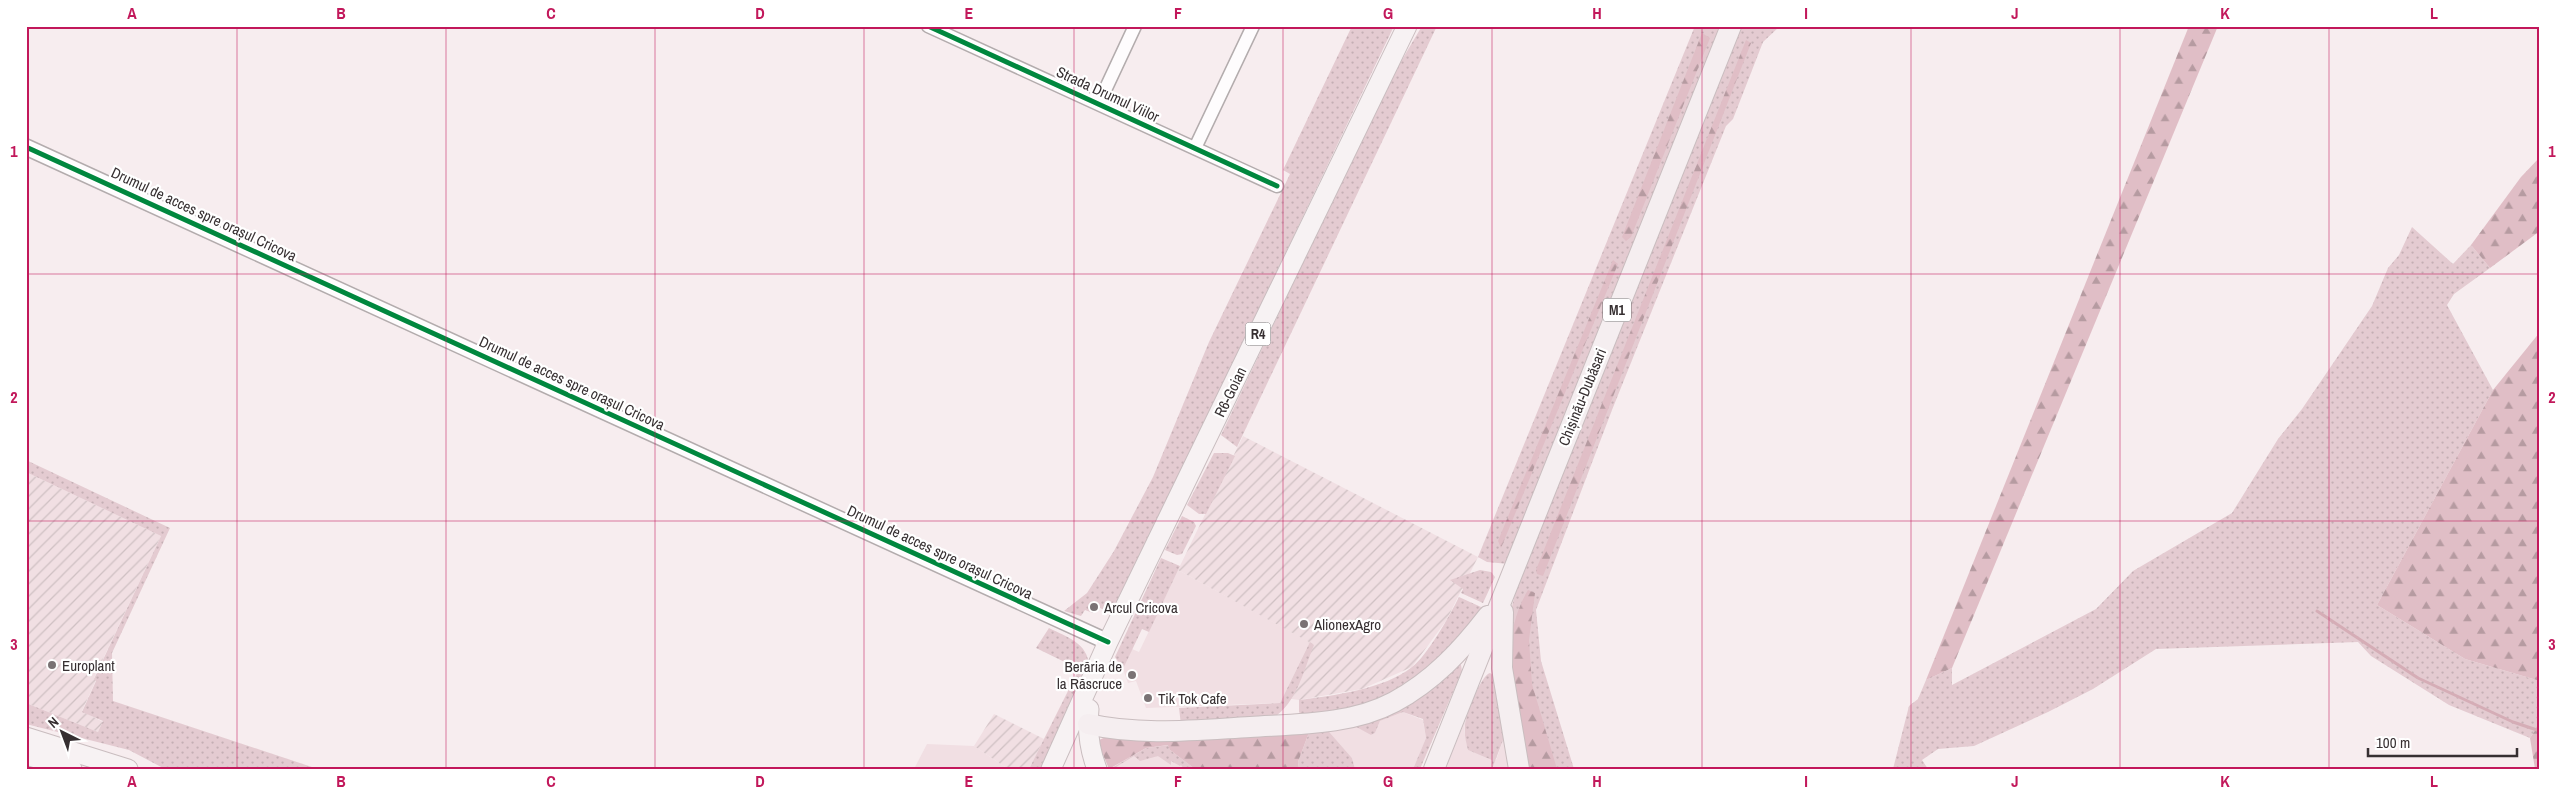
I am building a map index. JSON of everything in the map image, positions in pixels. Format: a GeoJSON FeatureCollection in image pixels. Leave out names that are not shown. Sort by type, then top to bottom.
{"type":"FeatureCollection","features":[{"type":"Feature","properties":{"kind":"highway","name":"Chișinău-Dubăsari"},"geometry":{"type":"LineString","coordinates":[[1434,769],[1731,26]]}},
{"type":"Feature","properties":{"kind":"highway"},"geometry":{"type":"LineString","coordinates":[[1088,724],[1125,731],[1189,731],[1304,724],[1348,718],[1372,711],[1392,703],[1411,692],[1444,668],[1466,644],[1504,594]]}},
{"type":"Feature","properties":{"kind":"highway"},"geometry":{"type":"LineString","coordinates":[[1504,594],[1502,668],[1519,769]]}},
{"type":"Feature","properties":{"kind":"main road","name":"R6-Goian"},"geometry":{"type":"LineString","coordinates":[[1051,769],[1076,711],[1094,677],[1108,642],[1408,26]]}},
{"type":"Feature","properties":{"kind":"main road","name":"R6-Goian"},"geometry":{"type":"LineString","coordinates":[[1094,677],[1088,724],[1092,756],[1097,769]]}},
{"type":"Feature","properties":{"kind":"main road"},"geometry":{"type":"LineString","coordinates":[[26,737],[128,769]]}},
{"type":"Feature","properties":{"kind":"main road"},"geometry":{"type":"LineString","coordinates":[[26,755],[72,769]]}},
{"type":"Feature","properties":{"kind":"street","name":"Strada Drumul Viilor"},"geometry":{"type":"LineString","coordinates":[[928,26],[1277,186]]}},
{"type":"Feature","properties":{"kind":"street"},"geometry":{"type":"LineString","coordinates":[[1099,103],[1135,26]]}},
{"type":"Feature","properties":{"kind":"street"},"geometry":{"type":"LineString","coordinates":[[1195,148],[1253,26]]}},
{"type":"Feature","properties":{"kind":"street","name":"Drumul de acces spre orașul Cricova"},"geometry":{"type":"LineString","coordinates":[[26,146],[1108,642]]}},
{"type":"Feature","properties":{"kind":"shaded area"},"geometry":{"type":"Polygon","coordinates":[[[1352,26],[1394,26],[1113,614],[1100,608],[1093,613],[1085,610],[1081,616],[1064,611],[1087,593],[1114,551],[1153,477],[1209,342],[1290,174],[1283,170],[1352,26]]]}},
{"type":"Feature","properties":{"kind":"shaded area"},"geometry":{"type":"Polygon","coordinates":[[[1422,26],[1437,26],[1237,447],[1221,435],[1390,80],[1422,26]]]}},
{"type":"Feature","properties":{"kind":"shaded area"},"geometry":{"type":"Polygon","coordinates":[[[1695,26],[1725,26],[1509,564],[1487,562],[1478,557],[1695,26]]]}},
{"type":"Feature","properties":{"kind":"shaded area"},"geometry":{"type":"Polygon","coordinates":[[[1736,26],[1780,26],[1763,42],[1733,119],[1726,126],[1612,410],[1536,610],[1541,661],[1574,769],[1524,769],[1506,631],[1524,557],[1736,26]]]}},
{"type":"Feature","properties":{"kind":"shaded area"},"geometry":{"type":"Polygon","coordinates":[[[2412,227],[2453,264],[2471,245],[2490,268],[2454,294],[2447,305],[2493,390],[2377,605],[2465,659],[2540,681],[2540,723],[2530,738],[2449,705],[2371,656],[2358,642],[2156,649],[2093,689],[1974,746],[1938,749],[1922,760],[1928,769],[1893,769],[1909,706],[1918,699],[1926,680],[1952,668],[1952,685],[2096,609],[2133,571],[2232,513],[2278,439],[2302,409],[2372,306],[2388,268],[2399,255],[2412,227]]]}},
{"type":"Feature","properties":{"kind":"shaded area","name":"AlionexAgro"},"geometry":{"type":"Polygon","coordinates":[[[1243,436],[1478,557],[1446,621],[1412,667],[1362,689],[1299,700],[1285,698],[1309,642],[1178,570],[1243,436]]]}},
{"type":"Feature","properties":{"kind":"shaded area"},"geometry":{"type":"Polygon","coordinates":[[[1214,453],[1228,453],[1235,456],[1206,514],[1199,514],[1187,505],[1214,453]]]}},
{"type":"Feature","properties":{"kind":"shaded area"},"geometry":{"type":"Polygon","coordinates":[[[26,460],[170,528],[112,653],[113,701],[318,769],[165,769],[129,750],[26,724],[26,703],[98,732],[103,721],[82,712],[96,681],[94,679],[161,536],[26,472],[26,460]]]}},
{"type":"Feature","properties":{"kind":"shaded area","name":"Europlant"},"geometry":{"type":"Polygon","coordinates":[[[26,472],[161,536],[94,678],[96,680],[82,711],[103,722],[98,732],[26,703],[26,472]]]}},
{"type":"Feature","properties":{"kind":"shaded area"},"geometry":{"type":"Polygon","coordinates":[[[1182,516],[1194,522],[1196,526],[1182,554],[1177,555],[1165,550],[1182,516]]]}},
{"type":"Feature","properties":{"kind":"shaded area"},"geometry":{"type":"Polygon","coordinates":[[[1161,558],[1180,566],[1149,632],[1142,629],[1123,669],[1115,657],[1161,558]]]}},
{"type":"Feature","properties":{"kind":"shaded area"},"geometry":{"type":"Polygon","coordinates":[[[1178,570],[1310,642],[1280,703],[1146,708],[1136,681],[1128,683],[1123,669],[1132,649],[1139,652],[1178,570]]]}},
{"type":"Feature","properties":{"kind":"shaded area"},"geometry":{"type":"Polygon","coordinates":[[[1480,570],[1491,572],[1495,577],[1483,603],[1461,593],[1463,589],[1450,580],[1480,570]]]}},
{"type":"Feature","properties":{"kind":"shaded area"},"geometry":{"type":"Polygon","coordinates":[[[1459,597],[1481,607],[1472,623],[1432,673],[1367,708],[1301,715],[1299,712],[1299,700],[1342,694],[1373,686],[1401,675],[1412,667],[1432,644],[1459,597]]]}},
{"type":"Feature","properties":{"kind":"shaded area"},"geometry":{"type":"Polygon","coordinates":[[[1049,628],[1081,646],[1088,658],[1089,666],[1042,769],[1029,769],[1079,669],[1036,648],[1049,628]]]}},
{"type":"Feature","properties":{"kind":"shaded area"},"geometry":{"type":"Polygon","coordinates":[[[1310,642],[1314,645],[1299,685],[1288,704],[1273,718],[1181,725],[1179,708],[1280,703],[1310,642]]]}},
{"type":"Feature","properties":{"kind":"shaded area"},"geometry":{"type":"Polygon","coordinates":[[[1455,665],[1461,665],[1462,671],[1420,769],[1413,769],[1426,738],[1423,719],[1403,712],[1380,721],[1375,733],[1371,735],[1351,724],[1455,665]]]}},
{"type":"Feature","properties":{"kind":"shaded area"},"geometry":{"type":"Polygon","coordinates":[[[1490,673],[1494,676],[1505,735],[1492,769],[1492,760],[1468,750],[1465,732],[1466,721],[1474,696],[1486,675],[1490,673]]]}},
{"type":"Feature","properties":{"kind":"shaded area"},"geometry":{"type":"Polygon","coordinates":[[[1403,712],[1423,720],[1426,738],[1413,769],[1355,769],[1352,758],[1324,726],[1353,720],[1371,735],[1375,733],[1380,721],[1403,712]]]}},
{"type":"Feature","properties":{"kind":"shaded area"},"geometry":{"type":"Polygon","coordinates":[[[994,714],[1044,739],[1029,769],[1008,769],[974,746],[994,714]]]}},
{"type":"Feature","properties":{"kind":"shaded area"},"geometry":{"type":"Polygon","coordinates":[[[1466,719],[1464,730],[1468,750],[1496,760],[1505,735],[1513,769],[1445,769],[1466,719]]]}},
{"type":"Feature","properties":{"kind":"shaded area"},"geometry":{"type":"Polygon","coordinates":[[[1324,726],[1352,758],[1355,769],[1299,769],[1298,762],[1311,727],[1324,726]]]}},
{"type":"Feature","properties":{"kind":"shaded area"},"geometry":{"type":"Polygon","coordinates":[[[927,744],[974,746],[1008,769],[914,769],[927,744]]]}},
{"type":"Feature","properties":{"kind":"shaded area"},"geometry":{"type":"Polygon","coordinates":[[[1169,745],[1170,750],[1195,769],[1184,769],[1181,765],[1171,761],[1171,765],[1158,756],[1140,761],[1134,756],[1116,767],[1117,769],[1110,769],[1146,748],[1169,745]]]}},
{"type":"Feature","properties":{"kind":"shaded area"},"geometry":{"type":"Polygon","coordinates":[[[1170,750],[1195,769],[1110,769],[1132,755],[1170,750]]]}},
{"type":"Feature","properties":{"kind":"green space"},"geometry":{"type":"Polygon","coordinates":[[[2189,26],[2218,26],[1952,668],[1926,680],[2189,26]]]}},
{"type":"Feature","properties":{"kind":"green space"},"geometry":{"type":"Polygon","coordinates":[[[1702,33],[1710,38],[1631,237],[1626,241],[1622,237],[1702,33]]]}},
{"type":"Feature","properties":{"kind":"green space"},"geometry":{"type":"Polygon","coordinates":[[[1746,40],[1751,43],[1543,576],[1537,574],[1536,570],[1746,40]]]}},
{"type":"Feature","properties":{"kind":"green space"},"geometry":{"type":"Polygon","coordinates":[[[2540,157],[2540,231],[2490,268],[2471,245],[2521,177],[2540,157]]]}},
{"type":"Feature","properties":{"kind":"green space"},"geometry":{"type":"Polygon","coordinates":[[[1613,260],[1618,264],[1501,548],[1498,541],[1613,260]]]}},
{"type":"Feature","properties":{"kind":"green space"},"geometry":{"type":"Polygon","coordinates":[[[2540,332],[2540,681],[2465,659],[2377,605],[2493,390],[2540,332]]]}},
{"type":"Feature","properties":{"kind":"green space"},"geometry":{"type":"Polygon","coordinates":[[[1528,590],[1535,593],[1529,640],[1532,684],[1557,769],[1528,769],[1514,701],[1511,655],[1513,632],[1518,611],[1528,590]]]}},
{"type":"Feature","properties":{"kind":"green space"},"geometry":{"type":"Polygon","coordinates":[[[2540,723],[2540,769],[2535,769],[2530,738],[2540,723]]]}},
{"type":"Feature","properties":{"kind":"green space"},"geometry":{"type":"Polygon","coordinates":[[[1311,727],[1298,762],[1299,769],[1195,769],[1170,750],[1168,745],[1146,748],[1109,769],[1098,743],[1099,740],[1106,737],[1311,727]]]}},
{"type":"Feature","properties":{"kind":"waterway"},"geometry":{"type":"LineString","coordinates":[[2317,611],[2418,678],[2513,722],[2540,731]]}},
{"type":"Feature","properties":{"kind":"cycle path"},"geometry":{"type":"LineString","coordinates":[[928,26],[1277,186]]}},
{"type":"Feature","properties":{"kind":"cycle path"},"geometry":{"type":"LineString","coordinates":[[26,147],[1108,642]]}},
{"type":"Feature","properties":{"kind":"place","name":"Arcul Cricova"},"geometry":{"type":"Point","coordinates":[1094,607]}},
{"type":"Feature","properties":{"kind":"place","name":"AlionexAgro"},"geometry":{"type":"Point","coordinates":[1304,624]}},
{"type":"Feature","properties":{"kind":"place","name":"Europlant"},"geometry":{"type":"Point","coordinates":[52,665]}},
{"type":"Feature","properties":{"kind":"place","name":"Berăria de la Răscruce"},"geometry":{"type":"Point","coordinates":[1132,675]}},
{"type":"Feature","properties":{"kind":"place","name":"Tik Tok Cafe"},"geometry":{"type":"Point","coordinates":[1148,698]}}]}
